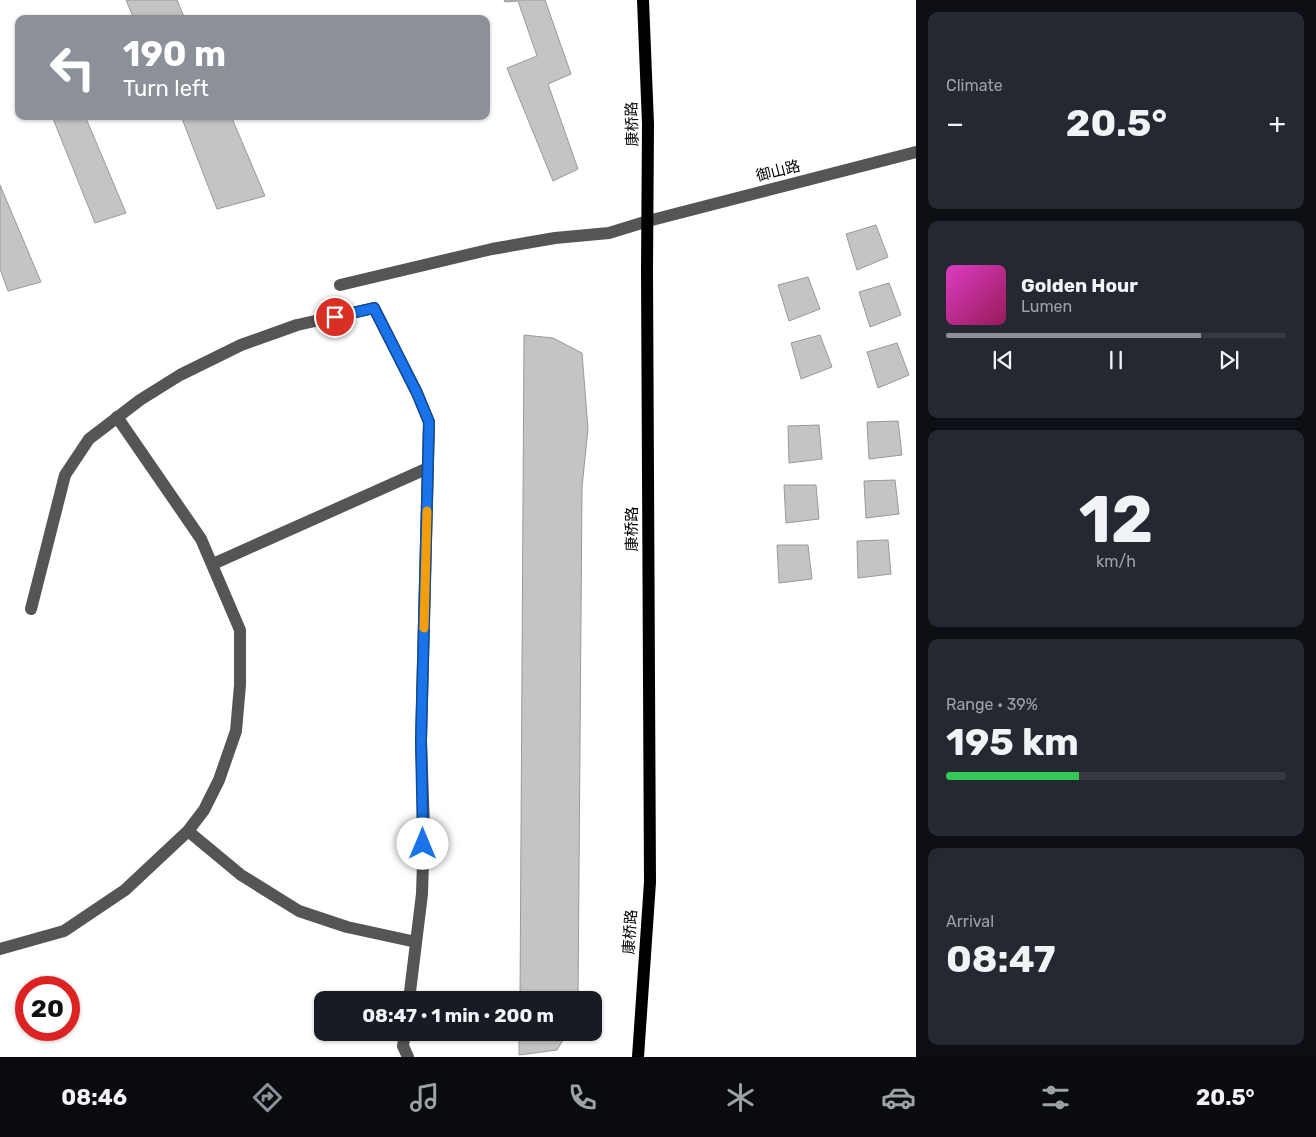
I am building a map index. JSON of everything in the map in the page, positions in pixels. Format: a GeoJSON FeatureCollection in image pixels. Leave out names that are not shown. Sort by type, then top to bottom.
{"type":"FeatureCollection","features":[{"type":"Feature","properties":{"kind":"main road","name":"康桥路"},"geometry":{"type":"LineString","coordinates":[[638,1057],[650,882],[648,124],[643,0]]}},
{"type":"Feature","properties":{"kind":"street","name":"御山路"},"geometry":{"type":"LineString","coordinates":[[340,285],[492,249],[555,238],[609,233],[648,221],[916,152]]}},
{"type":"Feature","properties":{"kind":"street"},"geometry":{"type":"LineString","coordinates":[[31,609],[66,475],[89,439],[140,400],[180,375],[241,345],[296,325],[374,308],[417,393],[429,422],[421,741],[424,828],[422,894],[410,991]]}},
{"type":"Feature","properties":{"kind":"street"},"geometry":{"type":"LineString","coordinates":[[0,948],[64,931],[125,890],[188,831],[204,810],[219,780],[236,731],[240,685],[240,630],[201,539],[117,417]]}},
{"type":"Feature","properties":{"kind":"street"},"geometry":{"type":"LineString","coordinates":[[213,564],[428,468]]}},
{"type":"Feature","properties":{"kind":"street"},"geometry":{"type":"LineString","coordinates":[[188,831],[241,876],[299,911],[347,927],[416,942]]}},
{"type":"Feature","properties":{"kind":"street"},"geometry":{"type":"LineString","coordinates":[[404,1041],[403,1046],[408,1057]]}},
{"type":"Feature","properties":{"kind":"building"},"geometry":{"type":"Polygon","coordinates":[[[126,0],[177,0],[183,15],[132,15],[126,0]]]}},
{"type":"Feature","properties":{"kind":"building"},"geometry":{"type":"Polygon","coordinates":[[[504,0],[545,0],[571,74],[548,84],[578,169],[553,181],[507,68],[537,56],[518,1],[505,2],[504,0]]]}},
{"type":"Feature","properties":{"kind":"building"},"geometry":{"type":"Polygon","coordinates":[[[54,120],[87,120],[126,213],[95,223],[54,120]]]}},
{"type":"Feature","properties":{"kind":"building"},"geometry":{"type":"Polygon","coordinates":[[[183,120],[233,120],[265,196],[217,209],[183,120]]]}},
{"type":"Feature","properties":{"kind":"building"},"geometry":{"type":"Polygon","coordinates":[[[0,185],[41,282],[8,291],[0,269],[0,185]]]}},
{"type":"Feature","properties":{"kind":"building"},"geometry":{"type":"Polygon","coordinates":[[[876,225],[888,257],[857,270],[846,234],[876,225]]]}},
{"type":"Feature","properties":{"kind":"building"},"geometry":{"type":"Polygon","coordinates":[[[808,277],[820,309],[789,321],[778,285],[808,277]]]}},
{"type":"Feature","properties":{"kind":"building"},"geometry":{"type":"Polygon","coordinates":[[[889,283],[901,315],[870,327],[859,292],[889,283]]]}},
{"type":"Feature","properties":{"kind":"building"},"geometry":{"type":"Polygon","coordinates":[[[524,335],[553,338],[582,353],[588,429],[582,487],[578,991],[520,991],[524,335]]]}},
{"type":"Feature","properties":{"kind":"building"},"geometry":{"type":"Polygon","coordinates":[[[820,335],[832,367],[801,379],[791,343],[820,335]]]}},
{"type":"Feature","properties":{"kind":"building"},"geometry":{"type":"Polygon","coordinates":[[[897,343],[909,375],[878,388],[867,352],[897,343]]]}},
{"type":"Feature","properties":{"kind":"building"},"geometry":{"type":"Polygon","coordinates":[[[898,421],[902,455],[869,459],[867,422],[898,421]]]}},
{"type":"Feature","properties":{"kind":"building"},"geometry":{"type":"Polygon","coordinates":[[[819,425],[822,459],[789,463],[788,426],[819,425]]]}},
{"type":"Feature","properties":{"kind":"building"},"geometry":{"type":"Polygon","coordinates":[[[895,480],[899,514],[866,518],[864,481],[895,480]]]}},
{"type":"Feature","properties":{"kind":"building"},"geometry":{"type":"Polygon","coordinates":[[[784,485],[816,485],[819,519],[786,523],[784,485]]]}},
{"type":"Feature","properties":{"kind":"building"},"geometry":{"type":"Polygon","coordinates":[[[888,540],[891,574],[858,578],[857,541],[888,540]]]}},
{"type":"Feature","properties":{"kind":"building"},"geometry":{"type":"Polygon","coordinates":[[[777,545],[808,545],[812,579],[779,583],[777,545]]]}},
{"type":"Feature","properties":{"kind":"building"},"geometry":{"type":"Polygon","coordinates":[[[519,1041],[562,1041],[557,1050],[519,1055],[519,1041]]]}},
{"type":"Feature","properties":{"kind":"slow traffic"},"geometry":{"type":"LineString","coordinates":[[424,628],[427,511]]}},
{"type":"Feature","properties":{"kind":"route"},"geometry":{"type":"LineString","coordinates":[[335,317],[374,308],[417,393],[429,422],[421,741],[423,844]]}}]}
